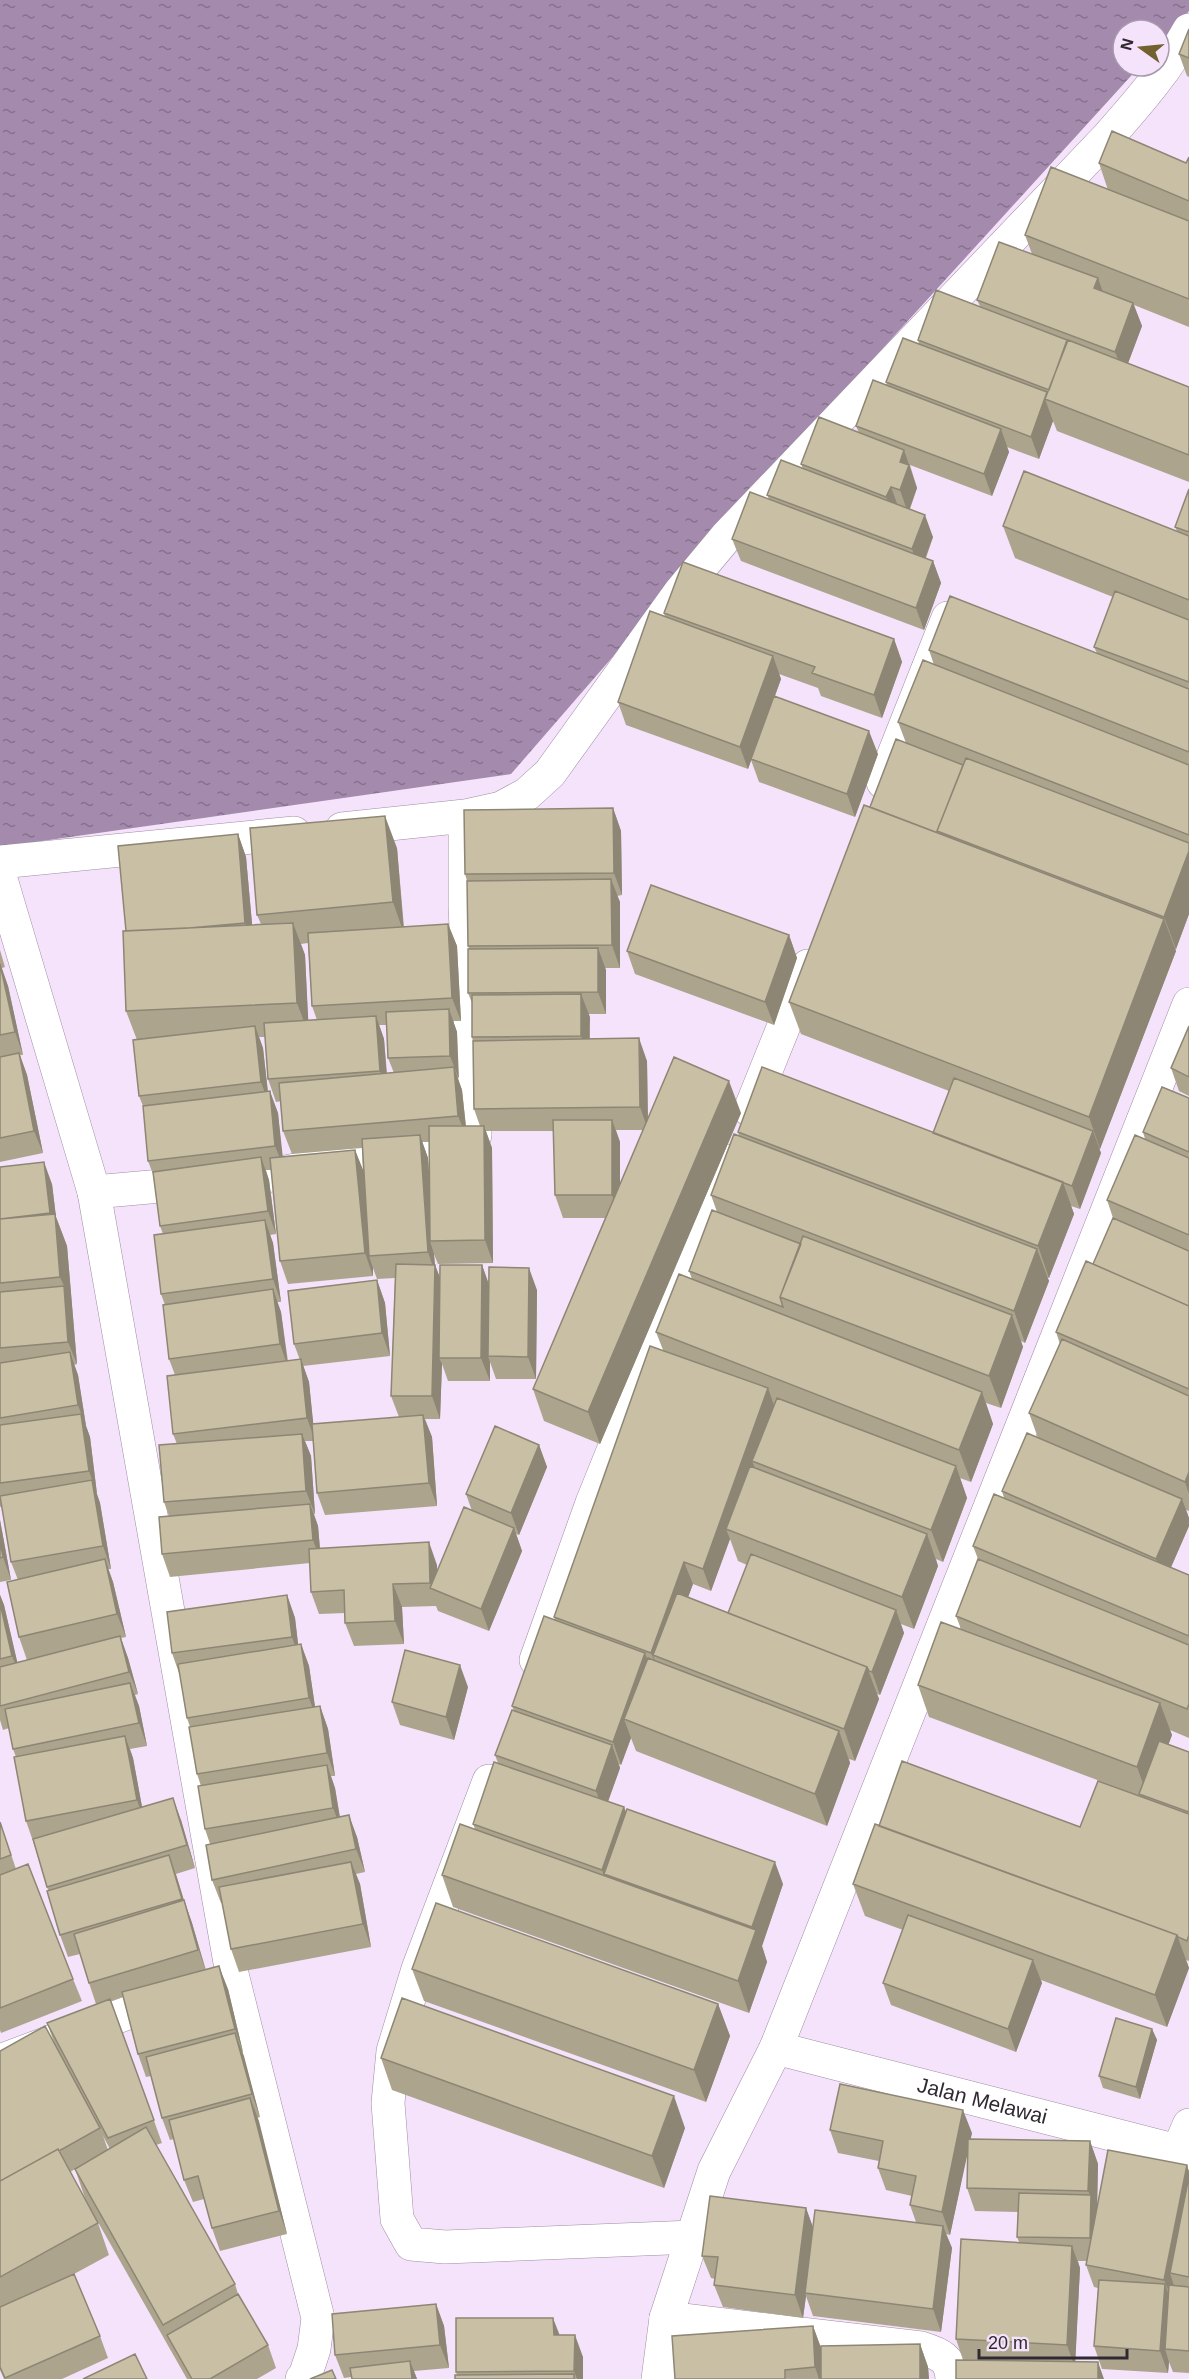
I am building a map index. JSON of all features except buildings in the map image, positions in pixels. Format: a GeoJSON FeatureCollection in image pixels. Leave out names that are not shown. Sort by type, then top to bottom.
{"type":"FeatureCollection","features":[{"type":"Feature","properties":{"kind":"street"},"geometry":{"type":"LineString","coordinates":[[0,862],[465,816],[501,808],[527,794],[550,773],[681,591],[726,537],[1107,138],[1147,92],[1178,50],[1189,30]]}},
{"type":"Feature","properties":{"kind":"street"},"geometry":{"type":"LineString","coordinates":[[873,806],[953,606]]}},
{"type":"Feature","properties":{"kind":"street"},"geometry":{"type":"LineString","coordinates":[[94,1192],[261,1177],[380,1153],[470,1141],[475,1135],[475,1126],[465,906],[465,816]]}},
{"type":"Feature","properties":{"kind":"street"},"geometry":{"type":"LineString","coordinates":[[0,876],[94,1192],[232,1974],[318,2318],[314,2349],[302,2379]]}},
{"type":"Feature","properties":{"kind":"street"},"geometry":{"type":"LineString","coordinates":[[526,1685],[597,1492],[819,939]]}},
{"type":"Feature","properties":{"kind":"street"},"geometry":{"type":"LineString","coordinates":[[658,2379],[666,2318],[714,2171],[776,2048],[1189,1004]]}},
{"type":"Feature","properties":{"kind":"street"},"geometry":{"type":"LineString","coordinates":[[501,1752],[418,1969],[393,2050],[388,2103],[397,2219],[411,2244],[445,2247],[693,2236]]}},
{"type":"Feature","properties":{"kind":"street"},"geometry":{"type":"LineString","coordinates":[[2,2054],[232,1974]]}},
{"type":"Feature","properties":{"kind":"street","name":"Jalan Melawai"},"geometry":{"type":"LineString","coordinates":[[776,2048],[1185,2143]]}},
{"type":"Feature","properties":{"kind":"street"},"geometry":{"type":"LineString","coordinates":[[666,2318],[921,2349],[942,2355],[962,2377]]}},
{"type":"Feature","properties":{"kind":"water"},"geometry":{"type":"Polygon","coordinates":[[[0,0],[1189,0],[1189,11],[1171,32],[1171,18],[1111,18],[1111,78],[1129,78],[834,402],[511,774],[0,847],[0,0]]]}}]}
